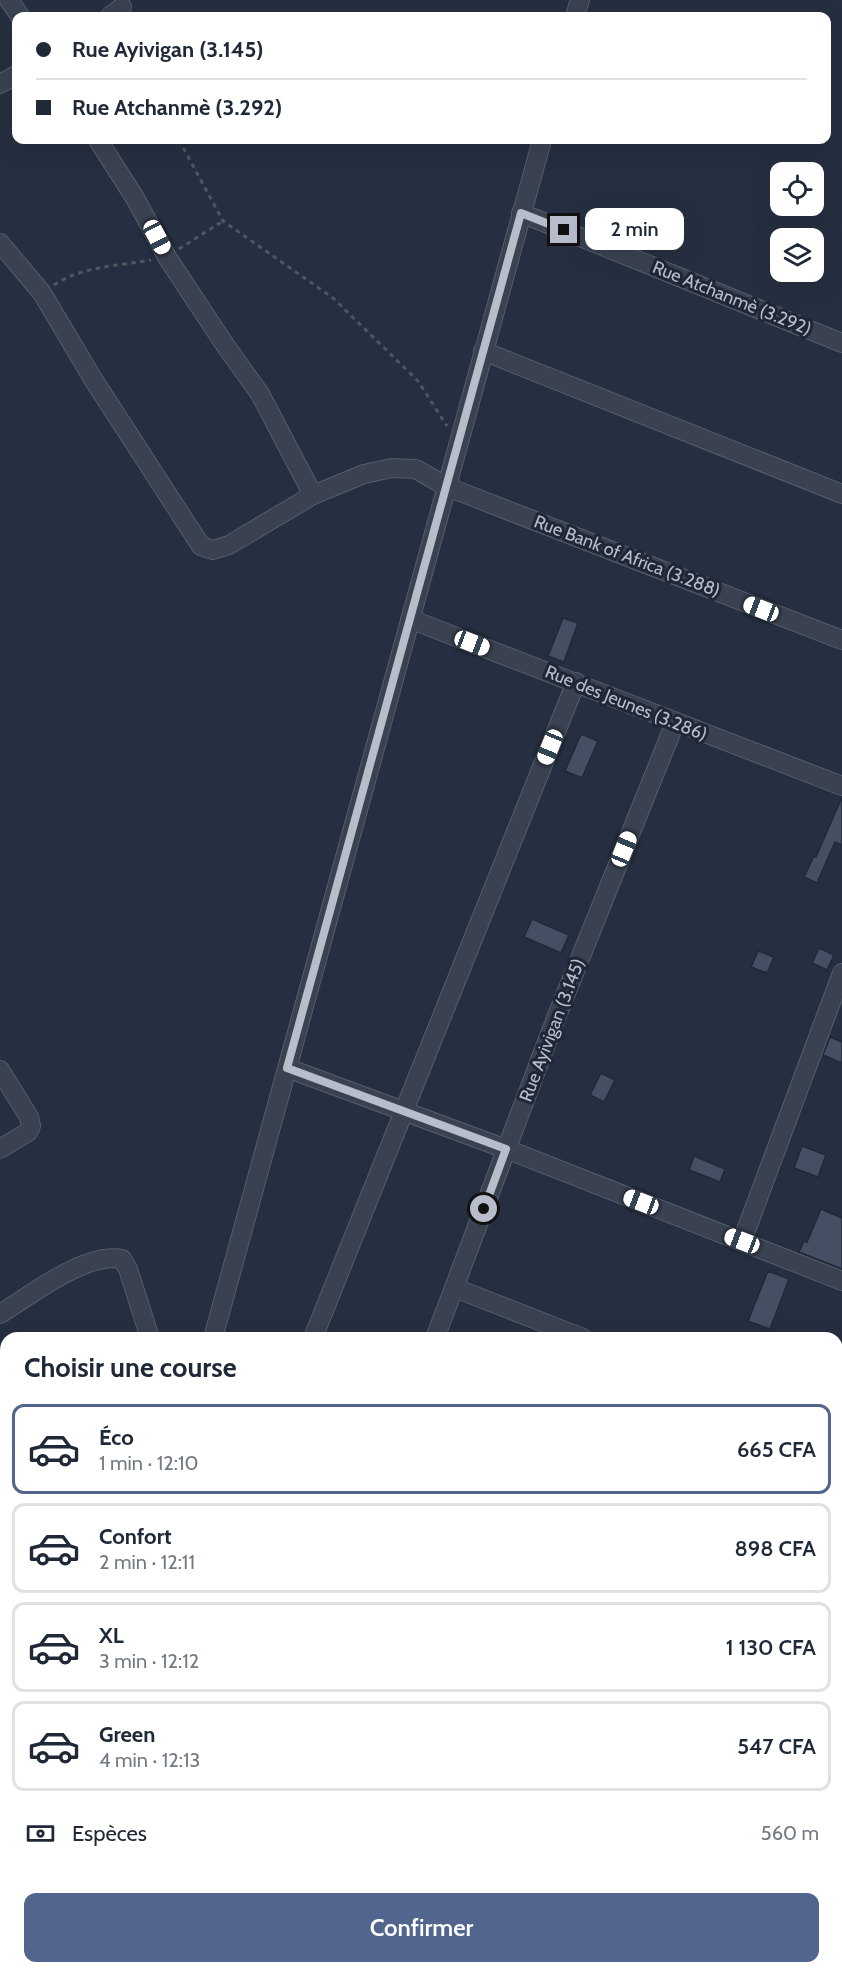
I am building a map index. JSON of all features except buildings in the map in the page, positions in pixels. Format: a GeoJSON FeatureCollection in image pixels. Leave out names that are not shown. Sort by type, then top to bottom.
{"type":"FeatureCollection","features":[{"type":"Feature","properties":{"kind":"street"},"geometry":{"type":"LineString","coordinates":[[101,144],[135,198],[167,257],[260,394],[313,495]]}},
{"type":"Feature","properties":{"kind":"street"},"geometry":{"type":"LineString","coordinates":[[215,1332],[445,486],[541,144]]}},
{"type":"Feature","properties":{"kind":"street","name":"Rue Atchanmè (3.292)"},"geometry":{"type":"LineString","coordinates":[[521,213],[842,343]]}},
{"type":"Feature","properties":{"kind":"street","name":"Rue Bank of Africa (3.288)"},"geometry":{"type":"LineString","coordinates":[[0,243],[42,293],[93,379],[201,546],[213,550],[229,544],[313,495],[364,474],[392,468],[416,469],[445,486],[842,640]]}},
{"type":"Feature","properties":{"kind":"street"},"geometry":{"type":"LineString","coordinates":[[483,351],[842,494]]}},
{"type":"Feature","properties":{"kind":"street","name":"Rue des Jeunes (3.286)"},"geometry":{"type":"LineString","coordinates":[[410,620],[842,786]]}},
{"type":"Feature","properties":{"kind":"street"},"geometry":{"type":"LineString","coordinates":[[315,1332],[576,682]]}},
{"type":"Feature","properties":{"kind":"street","name":"Rue Ayivigan (3.145)"},"geometry":{"type":"LineString","coordinates":[[437,1332],[556,1018],[675,723]]}},
{"type":"Feature","properties":{"kind":"street"},"geometry":{"type":"LineString","coordinates":[[742,1241],[842,974]]}},
{"type":"Feature","properties":{"kind":"street"},"geometry":{"type":"LineString","coordinates":[[287,1068],[506,1149],[842,1281]]}},
{"type":"Feature","properties":{"kind":"street"},"geometry":{"type":"LineString","coordinates":[[0,1070],[29,1118],[31,1126],[28,1132],[0,1149]]}},
{"type":"Feature","properties":{"kind":"street"},"geometry":{"type":"LineString","coordinates":[[0,1314],[59,1278],[89,1263],[116,1258],[122,1259],[125,1263],[148,1332]]}},
{"type":"Feature","properties":{"kind":"street"},"geometry":{"type":"LineString","coordinates":[[455,1288],[568,1332]]}},
{"type":"Feature","properties":{"kind":"path"},"geometry":{"type":"LineString","coordinates":[[181,144],[223,221],[333,298],[418,381],[458,442]]}},
{"type":"Feature","properties":{"kind":"path"},"geometry":{"type":"LineString","coordinates":[[42,293],[66,277],[90,270],[167,257],[223,221]]}},
{"type":"Feature","properties":{"kind":"route"},"geometry":{"type":"LineString","coordinates":[[484,1209],[506,1149],[287,1068],[521,213],[564,230]]}}]}
